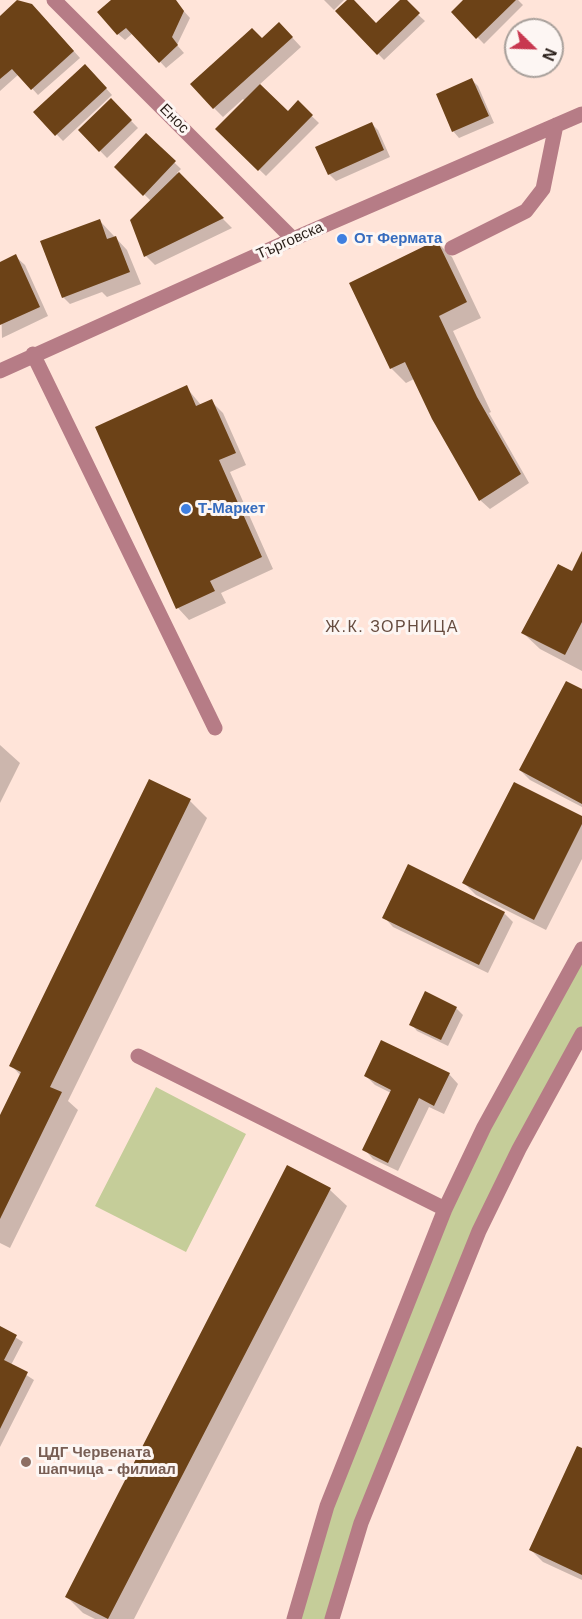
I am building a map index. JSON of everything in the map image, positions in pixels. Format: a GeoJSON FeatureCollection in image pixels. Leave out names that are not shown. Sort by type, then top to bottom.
{"type":"FeatureCollection","features":[{"type":"Feature","properties":{"kind":"street","name":"Енос"},"geometry":{"type":"LineString","coordinates":[[54,0],[293,239]]}},
{"type":"Feature","properties":{"kind":"street","name":"Търговска"},"geometry":{"type":"LineString","coordinates":[[0,371],[33,354],[293,239],[582,114]]}},
{"type":"Feature","properties":{"kind":"street"},"geometry":{"type":"LineString","coordinates":[[452,248],[526,211],[543,189],[556,125]]}},
{"type":"Feature","properties":{"kind":"street"},"geometry":{"type":"LineString","coordinates":[[33,354],[215,728]]}},
{"type":"Feature","properties":{"kind":"street"},"geometry":{"type":"LineString","coordinates":[[294,1619],[327,1506],[445,1209],[484,1127],[582,949]]}},
{"type":"Feature","properties":{"kind":"street"},"geometry":{"type":"LineString","coordinates":[[332,1619],[361,1523],[479,1231],[519,1149],[582,1034]]}},
{"type":"Feature","properties":{"kind":"street"},"geometry":{"type":"LineString","coordinates":[[138,1056],[445,1209]]}},
{"type":"Feature","properties":{"kind":"green space"},"geometry":{"type":"Polygon","coordinates":[[[582,949],[582,1034],[479,1231],[332,1619],[294,1619],[327,1506],[445,1209],[582,949]]]}},
{"type":"Feature","properties":{"kind":"green space"},"geometry":{"type":"Polygon","coordinates":[[[156,1087],[246,1134],[186,1252],[95,1206],[156,1087]]]}},
{"type":"Feature","properties":{"kind":"building"},"geometry":{"type":"Polygon","coordinates":[[[17,0],[32,4],[74,51],[31,90],[12,69],[0,79],[0,16],[17,0]]]}},
{"type":"Feature","properties":{"kind":"building"},"geometry":{"type":"Polygon","coordinates":[[[111,0],[176,0],[184,11],[172,37],[178,45],[159,63],[126,28],[117,35],[97,12],[111,0]]]}},
{"type":"Feature","properties":{"kind":"building"},"geometry":{"type":"Polygon","coordinates":[[[347,0],[354,0],[376,23],[400,0],[407,0],[420,13],[377,55],[335,11],[347,0]]]}},
{"type":"Feature","properties":{"kind":"building"},"geometry":{"type":"Polygon","coordinates":[[[463,0],[516,0],[476,39],[451,12],[463,0]]]}},
{"type":"Feature","properties":{"kind":"building"},"geometry":{"type":"Polygon","coordinates":[[[279,22],[293,37],[213,109],[190,84],[252,28],[262,38],[279,22]]]}},
{"type":"Feature","properties":{"kind":"building"},"geometry":{"type":"Polygon","coordinates":[[[85,64],[107,88],[55,136],[33,112],[85,64]]]}},
{"type":"Feature","properties":{"kind":"building"},"geometry":{"type":"Polygon","coordinates":[[[472,78],[489,116],[452,132],[436,94],[472,78]]]}},
{"type":"Feature","properties":{"kind":"building"},"geometry":{"type":"Polygon","coordinates":[[[260,84],[288,111],[298,100],[313,115],[258,171],[215,129],[260,84]]]}},
{"type":"Feature","properties":{"kind":"building"},"geometry":{"type":"Polygon","coordinates":[[[111,98],[132,120],[99,152],[78,130],[111,98]]]}},
{"type":"Feature","properties":{"kind":"building"},"geometry":{"type":"Polygon","coordinates":[[[372,122],[384,150],[328,175],[315,147],[372,122]]]}},
{"type":"Feature","properties":{"kind":"building"},"geometry":{"type":"Polygon","coordinates":[[[146,133],[176,161],[143,196],[114,167],[146,133]]]}},
{"type":"Feature","properties":{"kind":"building"},"geometry":{"type":"Polygon","coordinates":[[[179,172],[224,218],[144,257],[130,220],[179,172]]]}},
{"type":"Feature","properties":{"kind":"building"},"geometry":{"type":"Polygon","coordinates":[[[100,219],[107,239],[116,236],[130,272],[62,298],[40,241],[100,219]]]}},
{"type":"Feature","properties":{"kind":"building"},"geometry":{"type":"Polygon","coordinates":[[[437,240],[467,302],[439,316],[477,397],[521,474],[479,501],[432,419],[405,362],[390,369],[349,283],[437,240]]]}},
{"type":"Feature","properties":{"kind":"building"},"geometry":{"type":"Polygon","coordinates":[[[16,254],[40,307],[0,325],[0,262],[16,254]]]}},
{"type":"Feature","properties":{"kind":"building","name":"Т-Маркет"},"geometry":{"type":"Polygon","coordinates":[[[187,385],[196,406],[212,399],[236,453],[219,460],[262,557],[210,581],[215,591],[176,609],[95,427],[187,385]]]}},
{"type":"Feature","properties":{"kind":"building"},"geometry":{"type":"Polygon","coordinates":[[[582,551],[582,622],[565,655],[521,633],[558,564],[572,571],[582,551]]]}},
{"type":"Feature","properties":{"kind":"building"},"geometry":{"type":"Polygon","coordinates":[[[566,681],[582,689],[582,804],[519,770],[566,681]]]}},
{"type":"Feature","properties":{"kind":"building"},"geometry":{"type":"Polygon","coordinates":[[[149,779],[191,799],[50,1087],[62,1092],[0,1219],[0,1115],[21,1072],[9,1066],[149,779]]]}},
{"type":"Feature","properties":{"kind":"building"},"geometry":{"type":"Polygon","coordinates":[[[514,782],[582,816],[582,824],[534,920],[462,883],[514,782]]]}},
{"type":"Feature","properties":{"kind":"building"},"geometry":{"type":"Polygon","coordinates":[[[408,864],[505,912],[479,965],[382,918],[408,864]]]}},
{"type":"Feature","properties":{"kind":"building"},"geometry":{"type":"Polygon","coordinates":[[[425,991],[457,1007],[441,1040],[409,1025],[425,991]]]}},
{"type":"Feature","properties":{"kind":"building"},"geometry":{"type":"Polygon","coordinates":[[[381,1040],[450,1073],[434,1106],[419,1098],[388,1163],[362,1150],[391,1090],[364,1076],[381,1040]]]}},
{"type":"Feature","properties":{"kind":"building"},"geometry":{"type":"Polygon","coordinates":[[[287,1165],[331,1188],[108,1619],[65,1597],[287,1165]]]}},
{"type":"Feature","properties":{"kind":"building"},"geometry":{"type":"Polygon","coordinates":[[[0,1326],[17,1335],[4,1360],[28,1372],[0,1429],[0,1326]]]}},
{"type":"Feature","properties":{"kind":"building"},"geometry":{"type":"Polygon","coordinates":[[[577,1446],[582,1448],[582,1575],[529,1550],[577,1446]]]}},
{"type":"Feature","properties":{"kind":"place","name":"От Фермата"},"geometry":{"type":"Point","coordinates":[342,239]}},
{"type":"Feature","properties":{"kind":"place","name":"Т-Маркет"},"geometry":{"type":"Point","coordinates":[186,509]}},
{"type":"Feature","properties":{"kind":"place","name":"ЦДГ Червената шапчица - филиал"},"geometry":{"type":"Point","coordinates":[26,1462]}},
{"type":"Feature","properties":{"kind":"district","name":"Ж.К. ЗОРНИЦА"},"geometry":{"type":"Point","coordinates":[392,628]}}]}
